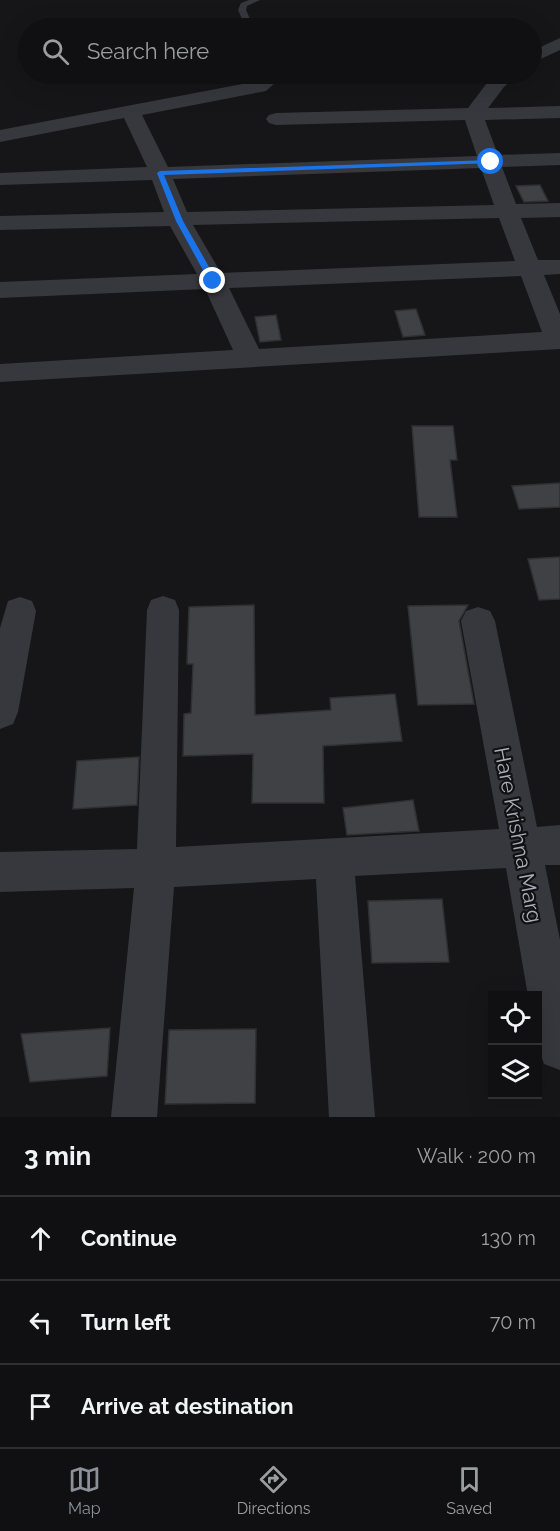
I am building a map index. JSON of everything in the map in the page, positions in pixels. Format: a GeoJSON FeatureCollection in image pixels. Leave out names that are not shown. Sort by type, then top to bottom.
{"type":"FeatureCollection","features":[{"type":"Feature","properties":{"kind":"street"},"geometry":{"type":"LineString","coordinates":[[542,52],[560,43]]}},
{"type":"Feature","properties":{"kind":"street"},"geometry":{"type":"LineString","coordinates":[[0,136],[259,87],[264,84]]}},
{"type":"Feature","properties":{"kind":"street"},"geometry":{"type":"LineString","coordinates":[[473,115],[496,84]]}},
{"type":"Feature","properties":{"kind":"street"},"geometry":{"type":"LineString","coordinates":[[276,119],[560,111]]}},
{"type":"Feature","properties":{"kind":"street"},"geometry":{"type":"LineString","coordinates":[[131,112],[160,173],[179,221],[213,281],[251,360]]}},
{"type":"Feature","properties":{"kind":"street"},"geometry":{"type":"LineString","coordinates":[[0,373],[559,341],[508,213],[473,115]]}},
{"type":"Feature","properties":{"kind":"street"},"geometry":{"type":"LineString","coordinates":[[0,179],[560,159]]}},
{"type":"Feature","properties":{"kind":"street"},"geometry":{"type":"LineString","coordinates":[[0,224],[560,210]]}},
{"type":"Feature","properties":{"kind":"street"},"geometry":{"type":"LineString","coordinates":[[0,290],[560,267]]}},
{"type":"Feature","properties":{"kind":"street"},"geometry":{"type":"LineString","coordinates":[[134,1117],[156,868],[163,610]]}},
{"type":"Feature","properties":{"kind":"street"},"geometry":{"type":"LineString","coordinates":[[0,712],[20,611]]}},
{"type":"Feature","properties":{"kind":"street","name":"Hare Krishna Marg"},"geometry":{"type":"LineString","coordinates":[[478,621],[560,1048]]}},
{"type":"Feature","properties":{"kind":"street"},"geometry":{"type":"LineString","coordinates":[[0,872],[156,868],[560,845]]}},
{"type":"Feature","properties":{"kind":"street"},"geometry":{"type":"LineString","coordinates":[[334,857],[352,1117]]}},
{"type":"Feature","properties":{"kind":"lane"},"geometry":{"type":"LineString","coordinates":[[246,18],[242,10],[244,5],[256,0]]}},
{"type":"Feature","properties":{"kind":"building"},"geometry":{"type":"Polygon","coordinates":[[[540,185],[548,201],[524,202],[516,186],[540,185]]]}},
{"type":"Feature","properties":{"kind":"building"},"geometry":{"type":"Polygon","coordinates":[[[416,309],[425,335],[403,337],[395,311],[416,309]]]}},
{"type":"Feature","properties":{"kind":"building"},"geometry":{"type":"Polygon","coordinates":[[[276,315],[281,340],[260,342],[255,317],[276,315]]]}},
{"type":"Feature","properties":{"kind":"building"},"geometry":{"type":"Polygon","coordinates":[[[412,426],[453,426],[457,460],[450,460],[457,517],[419,517],[412,426]]]}},
{"type":"Feature","properties":{"kind":"building"},"geometry":{"type":"Polygon","coordinates":[[[560,483],[560,507],[519,509],[512,486],[560,483]]]}},
{"type":"Feature","properties":{"kind":"building"},"geometry":{"type":"Polygon","coordinates":[[[560,557],[560,599],[539,600],[528,559],[560,557]]]}},
{"type":"Feature","properties":{"kind":"building"},"geometry":{"type":"Polygon","coordinates":[[[254,605],[255,715],[331,710],[330,698],[395,694],[402,741],[323,746],[324,803],[252,803],[253,754],[183,756],[184,714],[191,713],[193,664],[187,664],[189,607],[254,605]]]}},
{"type":"Feature","properties":{"kind":"building"},"geometry":{"type":"Polygon","coordinates":[[[468,605],[459,621],[474,704],[418,705],[408,606],[468,605]]]}},
{"type":"Feature","properties":{"kind":"building"},"geometry":{"type":"Polygon","coordinates":[[[139,757],[137,805],[73,809],[77,761],[139,757]]]}},
{"type":"Feature","properties":{"kind":"building"},"geometry":{"type":"Polygon","coordinates":[[[413,800],[419,831],[347,835],[343,808],[413,800]]]}},
{"type":"Feature","properties":{"kind":"building"},"geometry":{"type":"Polygon","coordinates":[[[442,899],[449,962],[372,963],[368,901],[442,899]]]}},
{"type":"Feature","properties":{"kind":"building"},"geometry":{"type":"Polygon","coordinates":[[[110,1028],[107,1076],[30,1082],[21,1034],[110,1028]]]}},
{"type":"Feature","properties":{"kind":"building"},"geometry":{"type":"Polygon","coordinates":[[[256,1029],[255,1103],[165,1104],[169,1030],[256,1029]]]}},
{"type":"Feature","properties":{"kind":"route"},"geometry":{"type":"LineString","coordinates":[[213,281],[179,221],[160,173],[491,162]]}}]}
